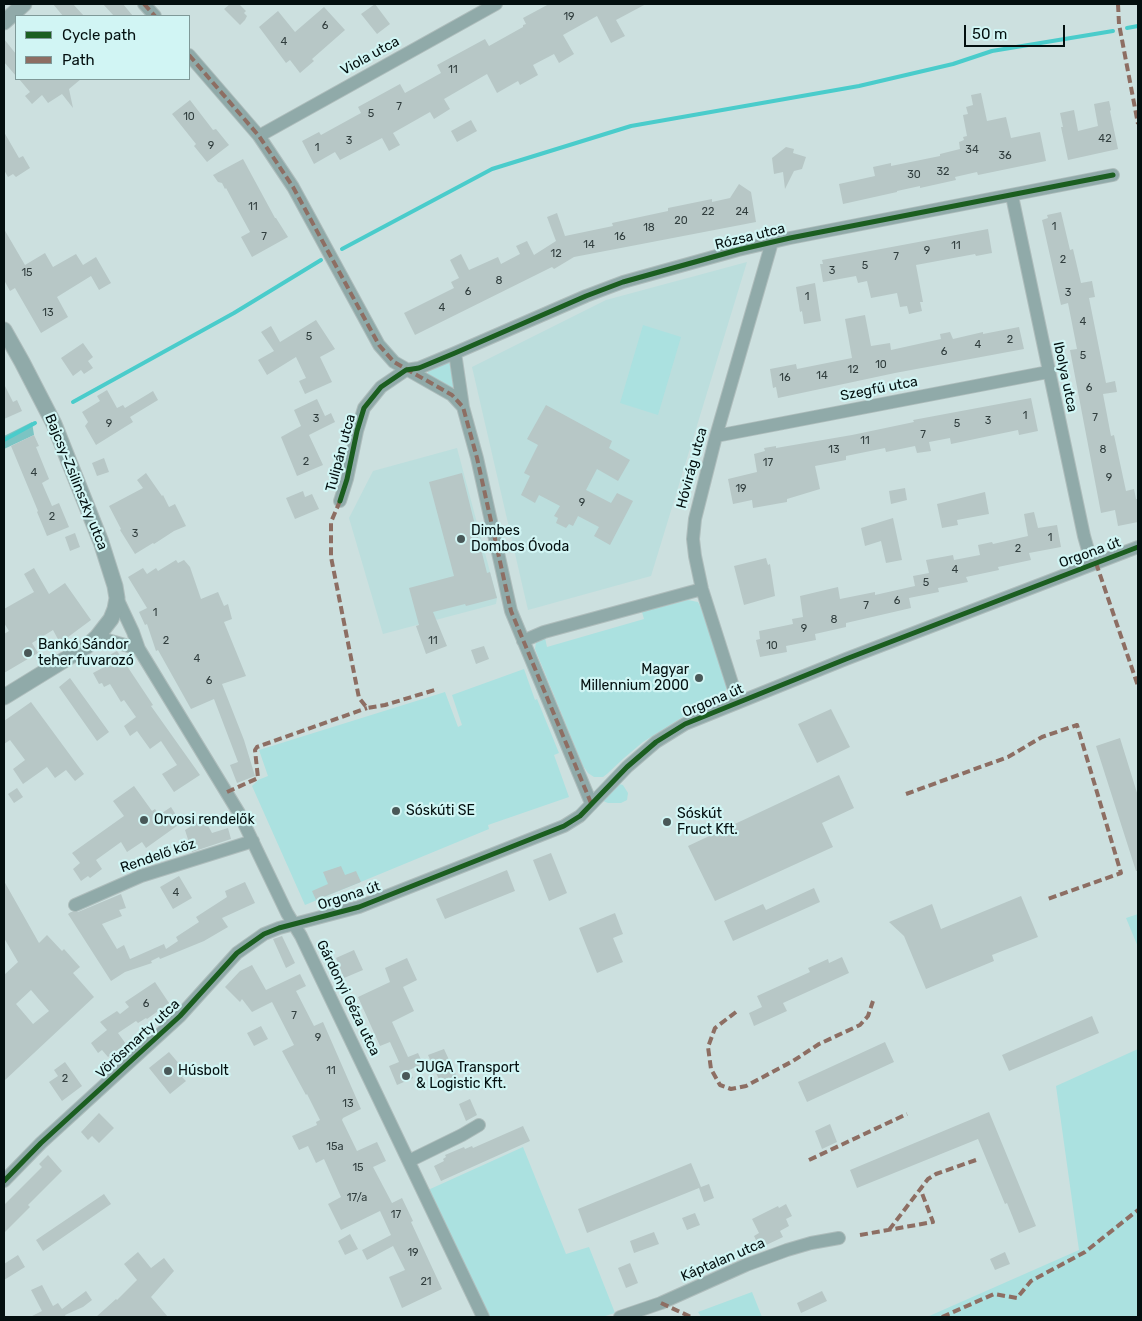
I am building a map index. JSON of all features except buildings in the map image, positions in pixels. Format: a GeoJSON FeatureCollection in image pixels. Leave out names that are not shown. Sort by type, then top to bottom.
{"type":"FeatureCollection","features":[{"type":"Feature","properties":{"kind":"street"},"geometry":{"type":"LineString","coordinates":[[4,22],[24,4]]}},
{"type":"Feature","properties":{"kind":"street"},"geometry":{"type":"LineString","coordinates":[[144,4],[154,15]]}},
{"type":"Feature","properties":{"kind":"street","name":"Viola utca"},"geometry":{"type":"LineString","coordinates":[[259,136],[496,4]]}},
{"type":"Feature","properties":{"kind":"street"},"geometry":{"type":"LineString","coordinates":[[190,56],[259,136],[293,187],[379,345],[394,362],[446,392],[463,407]]}},
{"type":"Feature","properties":{"kind":"street","name":"Rózsa utca"},"geometry":{"type":"LineString","coordinates":[[406,370],[419,368],[623,282],[772,242],[1113,176]]}},
{"type":"Feature","properties":{"kind":"street","name":"Ibolya utca"},"geometry":{"type":"LineString","coordinates":[[1012,196],[1048,372],[1084,536],[1092,564]]}},
{"type":"Feature","properties":{"kind":"street","name":"Hóvirág utca"},"geometry":{"type":"LineString","coordinates":[[738,702],[702,589],[693,539],[695,518],[716,436],[772,242]]}},
{"type":"Feature","properties":{"kind":"street","name":"Bajcsy-Zsilinszky utca"},"geometry":{"type":"LineString","coordinates":[[4,330],[54,424],[101,542],[115,586],[116,598],[115,609],[111,619],[97,637],[74,656],[4,697]]}},
{"type":"Feature","properties":{"kind":"street"},"geometry":{"type":"LineString","coordinates":[[455,353],[463,407],[477,458],[511,611],[591,803]]}},
{"type":"Feature","properties":{"kind":"street","name":"Tulipán utca"},"geometry":{"type":"LineString","coordinates":[[340,501],[364,408],[381,387],[406,370]]}},
{"type":"Feature","properties":{"kind":"street","name":"Szegfű utca"},"geometry":{"type":"LineString","coordinates":[[716,436],[1048,372]]}},
{"type":"Feature","properties":{"kind":"street","name":"Orgona út"},"geometry":{"type":"LineString","coordinates":[[294,924],[359,907],[564,826],[580,816],[627,767],[656,742],[685,724],[1138,547]]}},
{"type":"Feature","properties":{"kind":"street"},"geometry":{"type":"LineString","coordinates":[[523,641],[544,632],[702,589]]}},
{"type":"Feature","properties":{"kind":"street","name":"Gárdonyi Géza utca"},"geometry":{"type":"LineString","coordinates":[[116,598],[133,632],[139,649],[235,806],[253,841],[410,1161],[483,1317]]}},
{"type":"Feature","properties":{"kind":"street"},"geometry":{"type":"LineString","coordinates":[[97,637],[139,649]]}},
{"type":"Feature","properties":{"kind":"street","name":"Rendelő köz"},"geometry":{"type":"LineString","coordinates":[[75,905],[141,876],[253,841]]}},
{"type":"Feature","properties":{"kind":"street","name":"Vörösmarty utca"},"geometry":{"type":"LineString","coordinates":[[4,1181],[41,1143],[180,1016],[237,953],[264,934],[294,924]]}},
{"type":"Feature","properties":{"kind":"street"},"geometry":{"type":"LineString","coordinates":[[410,1161],[479,1125]]}},
{"type":"Feature","properties":{"kind":"street","name":"Káptalan utca"},"geometry":{"type":"LineString","coordinates":[[620,1317],[661,1303],[746,1265],[786,1250],[839,1238]]}},
{"type":"Feature","properties":{"kind":"shaded area"},"geometry":{"type":"Polygon","coordinates":[[[747,262],[651,576],[528,610],[472,367],[606,300],[747,262]]]}},
{"type":"Feature","properties":{"kind":"shaded area"},"geometry":{"type":"Polygon","coordinates":[[[643,325],[681,337],[658,415],[620,403],[643,325]]]}},
{"type":"Feature","properties":{"kind":"shaded area"},"geometry":{"type":"Polygon","coordinates":[[[447,362],[451,364],[453,390],[427,375],[429,369],[447,362]]]}},
{"type":"Feature","properties":{"kind":"shaded area"},"geometry":{"type":"Polygon","coordinates":[[[32,422],[34,435],[4,449],[4,436],[32,422]]]}},
{"type":"Feature","properties":{"kind":"shaded area"},"geometry":{"type":"Polygon","coordinates":[[[457,448],[497,598],[496,604],[383,634],[349,518],[373,471],[457,448]]]}},
{"type":"Feature","properties":{"kind":"shaded area"},"geometry":{"type":"Polygon","coordinates":[[[688,600],[698,602],[701,608],[726,681],[727,686],[723,698],[719,703],[681,718],[643,742],[603,777],[594,777],[583,766],[535,649],[536,642],[545,638],[547,647],[644,619],[642,612],[688,600]]]}},
{"type":"Feature","properties":{"kind":"shaded area","name":"Sóskúti SE"},"geometry":{"type":"Polygon","coordinates":[[[524,669],[535,700],[537,699],[559,753],[554,755],[569,797],[488,825],[489,829],[305,905],[252,786],[258,780],[268,776],[259,750],[445,692],[458,727],[462,725],[452,695],[524,669]]]}},
{"type":"Feature","properties":{"kind":"shaded area"},"geometry":{"type":"Polygon","coordinates":[[[616,785],[623,785],[628,793],[627,800],[621,803],[603,801],[616,785]]]}},
{"type":"Feature","properties":{"kind":"shaded area"},"geometry":{"type":"Polygon","coordinates":[[[1138,914],[1138,947],[1126,918],[1138,914]]]}},
{"type":"Feature","properties":{"kind":"shaded area"},"geometry":{"type":"Polygon","coordinates":[[[1138,1049],[1138,1317],[927,1317],[1079,1250],[1056,1086],[1138,1049]]]}},
{"type":"Feature","properties":{"kind":"shaded area"},"geometry":{"type":"Polygon","coordinates":[[[523,1147],[566,1254],[589,1247],[615,1313],[602,1317],[489,1317],[428,1190],[523,1147]]]}},
{"type":"Feature","properties":{"kind":"shaded area"},"geometry":{"type":"Polygon","coordinates":[[[752,1292],[762,1317],[701,1317],[698,1312],[752,1292]]]}},
{"type":"Feature","properties":{"kind":"waterway"},"geometry":{"type":"LineString","coordinates":[[1127,28],[1138,26]]}},
{"type":"Feature","properties":{"kind":"waterway"},"geometry":{"type":"LineString","coordinates":[[342,249],[492,169],[631,126],[859,86],[953,64],[992,51],[1113,31]]}},
{"type":"Feature","properties":{"kind":"waterway"},"geometry":{"type":"LineString","coordinates":[[73,402],[234,313],[321,260]]}},
{"type":"Feature","properties":{"kind":"waterway"},"geometry":{"type":"LineString","coordinates":[[4,440],[35,423]]}},
{"type":"Feature","properties":{"kind":"marked path"},"geometry":{"type":"LineString","coordinates":[[144,4],[154,15]]}},
{"type":"Feature","properties":{"kind":"marked path"},"geometry":{"type":"LineString","coordinates":[[1118,4],[1119,24],[1138,124]]}},
{"type":"Feature","properties":{"kind":"marked path"},"geometry":{"type":"LineString","coordinates":[[190,56],[259,136],[293,187],[379,345],[394,362],[452,395],[463,407],[477,458],[511,611],[591,803]]}},
{"type":"Feature","properties":{"kind":"marked path"},"geometry":{"type":"LineString","coordinates":[[340,501],[331,522],[331,557],[359,698],[367,708],[385,705],[438,689]]}},
{"type":"Feature","properties":{"kind":"marked path"},"geometry":{"type":"LineString","coordinates":[[1096,563],[1138,686]]}},
{"type":"Feature","properties":{"kind":"marked path"},"geometry":{"type":"LineString","coordinates":[[227,792],[258,778],[255,750],[257,747],[367,708]]}},
{"type":"Feature","properties":{"kind":"marked path"},"geometry":{"type":"LineString","coordinates":[[906,794],[1008,757],[1042,737],[1077,725],[1121,873],[1045,900]]}},
{"type":"Feature","properties":{"kind":"marked path"},"geometry":{"type":"LineString","coordinates":[[736,1012],[715,1028],[708,1047],[711,1069],[720,1085],[731,1089],[746,1086],[793,1061],[819,1044],[860,1025],[868,1016],[873,1001]]}},
{"type":"Feature","properties":{"kind":"marked path"},"geometry":{"type":"LineString","coordinates":[[809,1160],[907,1114]]}},
{"type":"Feature","properties":{"kind":"marked path"},"geometry":{"type":"LineString","coordinates":[[889,1230],[928,1179],[936,1174],[976,1160]]}},
{"type":"Feature","properties":{"kind":"marked path"},"geometry":{"type":"LineString","coordinates":[[860,1235],[933,1222],[920,1188]]}},
{"type":"Feature","properties":{"kind":"marked path"},"geometry":{"type":"LineString","coordinates":[[942,1317],[994,1294],[1017,1298],[1031,1281],[1085,1252],[1138,1210]]}},
{"type":"Feature","properties":{"kind":"marked path"},"geometry":{"type":"LineString","coordinates":[[661,1303],[691,1317]]}},
{"type":"Feature","properties":{"kind":"cycle path"},"geometry":{"type":"LineString","coordinates":[[340,501],[364,408],[381,387],[406,370],[419,368],[623,282],[738,250],[790,238],[1113,175]]}},
{"type":"Feature","properties":{"kind":"cycle path"},"geometry":{"type":"LineString","coordinates":[[4,1181],[41,1143],[180,1016],[237,953],[264,934],[279,928],[359,907],[564,826],[580,816],[627,767],[656,742],[685,724],[846,659],[1138,547]]}},
{"type":"Feature","properties":{"kind":"place","name":"Dimbes Dombos Óvoda"},"geometry":{"type":"Point","coordinates":[461,539]}},
{"type":"Feature","properties":{"kind":"place","name":"Bankó Sándor teher fuvarozó"},"geometry":{"type":"Point","coordinates":[28,653]}},
{"type":"Feature","properties":{"kind":"place","name":"Magyar Millennium 2000"},"geometry":{"type":"Point","coordinates":[699,678]}},
{"type":"Feature","properties":{"kind":"place","name":"Sóskúti SE"},"geometry":{"type":"Point","coordinates":[396,811]}},
{"type":"Feature","properties":{"kind":"place","name":"Orvosi rendelők"},"geometry":{"type":"Point","coordinates":[144,820]}},
{"type":"Feature","properties":{"kind":"place","name":"Sóskút Fruct Kft."},"geometry":{"type":"Point","coordinates":[667,822]}},
{"type":"Feature","properties":{"kind":"place","name":"Húsbolt"},"geometry":{"type":"Point","coordinates":[168,1071]}},
{"type":"Feature","properties":{"kind":"place","name":"JUGA Transport & Logistic Kft."},"geometry":{"type":"Point","coordinates":[406,1076]}}]}
